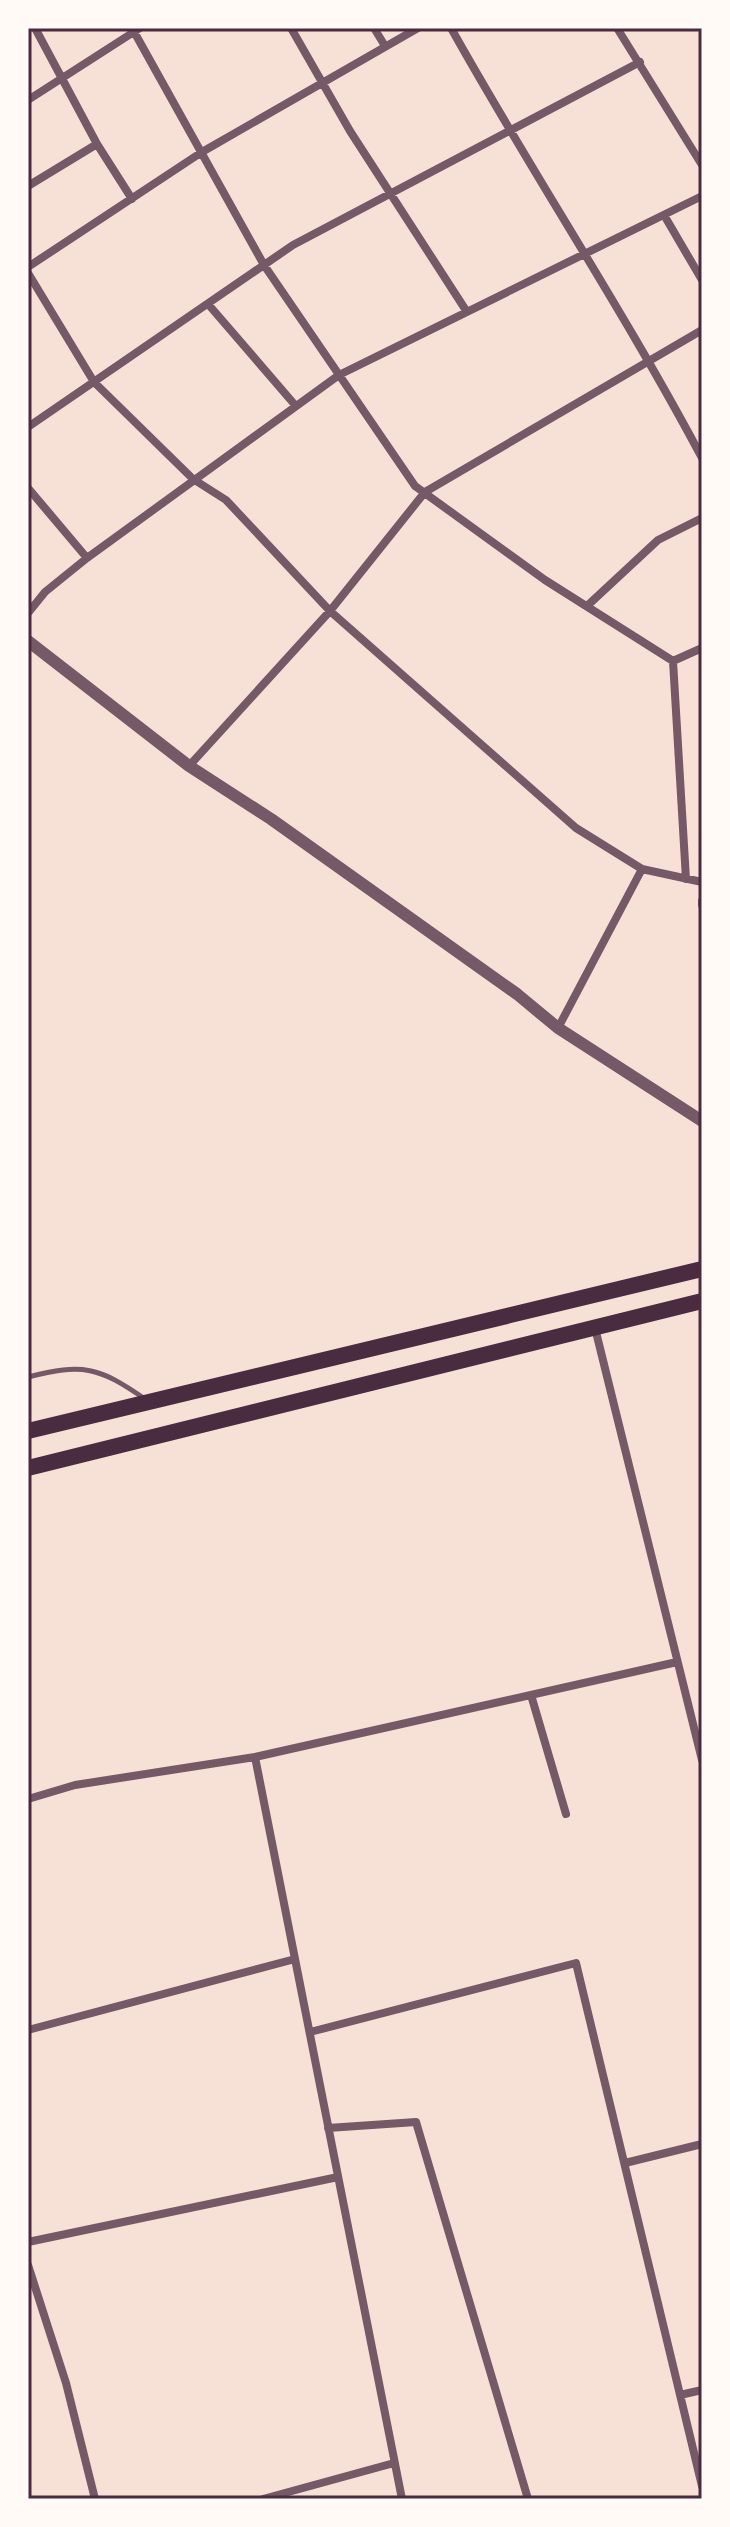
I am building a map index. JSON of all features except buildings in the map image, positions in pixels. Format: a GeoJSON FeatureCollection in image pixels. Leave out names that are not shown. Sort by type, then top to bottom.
{"type":"FeatureCollection","features":[{"type":"Feature","properties":{"kind":"highway"},"geometry":{"type":"LineString","coordinates":[[28,1431],[702,1269]]}},
{"type":"Feature","properties":{"kind":"highway"},"geometry":{"type":"LineString","coordinates":[[28,1468],[702,1301]]}},
{"type":"Feature","properties":{"kind":"street"},"geometry":{"type":"LineString","coordinates":[[35,28],[97,144],[132,199]]}},
{"type":"Feature","properties":{"kind":"street"},"geometry":{"type":"LineString","coordinates":[[291,28],[390,193],[467,312]]}},
{"type":"Feature","properties":{"kind":"street"},"geometry":{"type":"LineString","coordinates":[[374,28],[385,46]]}},
{"type":"Feature","properties":{"kind":"street"},"geometry":{"type":"LineString","coordinates":[[418,28],[202,152],[28,270],[94,382],[193,479],[226,500],[330,611],[576,828],[642,869],[702,882]]}},
{"type":"Feature","properties":{"kind":"street"},"geometry":{"type":"LineString","coordinates":[[451,28],[508,130],[587,253],[651,361],[702,458]]}},
{"type":"Feature","properties":{"kind":"street"},"geometry":{"type":"LineString","coordinates":[[617,28],[702,165]]}},
{"type":"Feature","properties":{"kind":"street"},"geometry":{"type":"LineString","coordinates":[[28,100],[135,29],[264,265],[415,486],[587,606],[673,661]]}},
{"type":"Feature","properties":{"kind":"street"},"geometry":{"type":"LineString","coordinates":[[28,427],[293,245],[640,62]]}},
{"type":"Feature","properties":{"kind":"street"},"geometry":{"type":"LineString","coordinates":[[28,186],[97,144]]}},
{"type":"Feature","properties":{"kind":"street"},"geometry":{"type":"LineString","coordinates":[[28,613],[45,592],[87,558],[339,375],[702,196]]}},
{"type":"Feature","properties":{"kind":"street"},"geometry":{"type":"LineString","coordinates":[[664,215],[702,280]]}},
{"type":"Feature","properties":{"kind":"street"},"geometry":{"type":"LineString","coordinates":[[208,304],[295,405]]}},
{"type":"Feature","properties":{"kind":"street"},"geometry":{"type":"LineString","coordinates":[[189,766],[330,611],[425,492],[702,330]]}},
{"type":"Feature","properties":{"kind":"street"},"geometry":{"type":"LineString","coordinates":[[28,488],[87,558]]}},
{"type":"Feature","properties":{"kind":"street"},"geometry":{"type":"LineString","coordinates":[[587,606],[658,540],[702,518]]}},
{"type":"Feature","properties":{"kind":"street"},"geometry":{"type":"LineString","coordinates":[[31,646],[189,766],[284,828],[517,994],[558,1028],[702,1121]]}},
{"type":"Feature","properties":{"kind":"street"},"geometry":{"type":"LineString","coordinates":[[673,661],[702,648]]}},
{"type":"Feature","properties":{"kind":"street"},"geometry":{"type":"LineString","coordinates":[[673,661],[686,879]]}},
{"type":"Feature","properties":{"kind":"street"},"geometry":{"type":"LineString","coordinates":[[558,1028],[642,869]]}},
{"type":"Feature","properties":{"kind":"street"},"geometry":{"type":"LineString","coordinates":[[595,1328],[702,1760]]}},
{"type":"Feature","properties":{"kind":"street"},"geometry":{"type":"LineString","coordinates":[[28,1799],[75,1785],[255,1757],[677,1662]]}},
{"type":"Feature","properties":{"kind":"street"},"geometry":{"type":"LineString","coordinates":[[531,1695],[566,1814]]}},
{"type":"Feature","properties":{"kind":"street"},"geometry":{"type":"LineString","coordinates":[[255,1757],[402,2499]]}},
{"type":"Feature","properties":{"kind":"street"},"geometry":{"type":"LineString","coordinates":[[28,2030],[295,1959]]}},
{"type":"Feature","properties":{"kind":"street"},"geometry":{"type":"LineString","coordinates":[[310,2032],[576,1963],[702,2486]]}},
{"type":"Feature","properties":{"kind":"street"},"geometry":{"type":"LineString","coordinates":[[328,2128],[416,2122],[528,2499]]}},
{"type":"Feature","properties":{"kind":"street"},"geometry":{"type":"LineString","coordinates":[[625,2163],[702,2144]]}},
{"type":"Feature","properties":{"kind":"street"},"geometry":{"type":"LineString","coordinates":[[28,2242],[338,2177]]}},
{"type":"Feature","properties":{"kind":"street"},"geometry":{"type":"LineString","coordinates":[[28,2265],[66,2383],[95,2499]]}},
{"type":"Feature","properties":{"kind":"street"},"geometry":{"type":"LineString","coordinates":[[680,2395],[702,2390]]}},
{"type":"Feature","properties":{"kind":"street"},"geometry":{"type":"LineString","coordinates":[[263,2499],[394,2463]]}},
{"type":"Feature","properties":{"kind":"lane"},"geometry":{"type":"LineString","coordinates":[[28,1377],[84,1367],[117,1380],[149,1402]]}}]}
